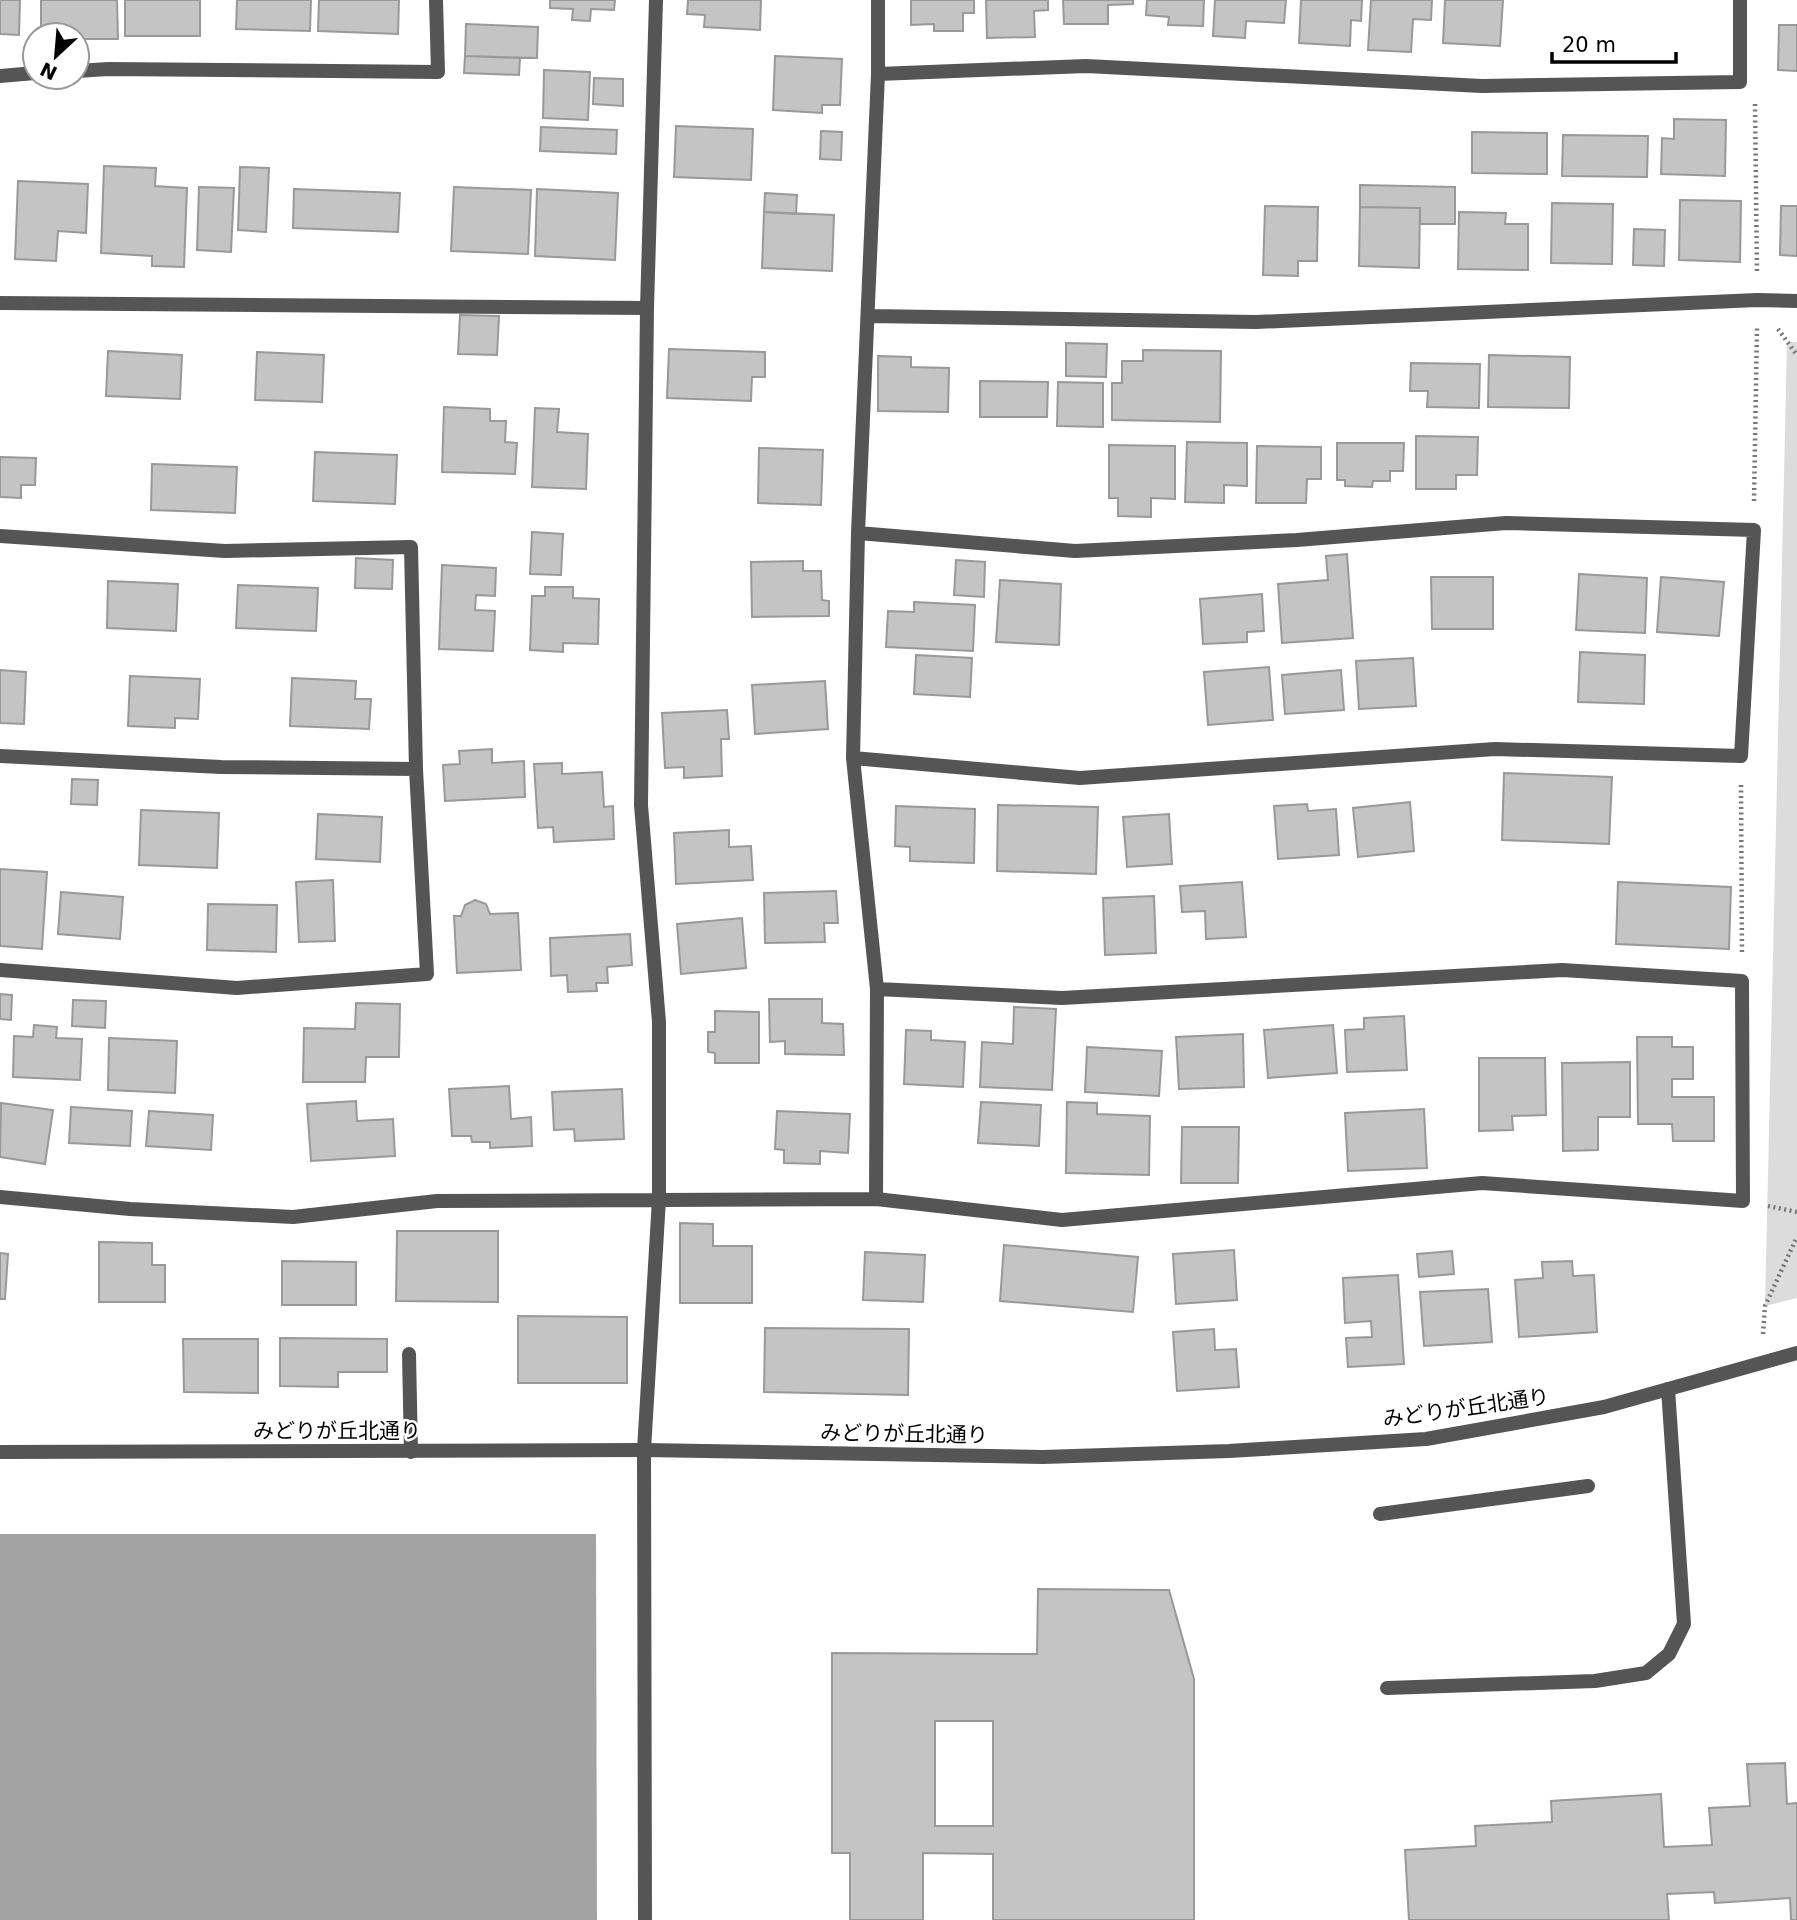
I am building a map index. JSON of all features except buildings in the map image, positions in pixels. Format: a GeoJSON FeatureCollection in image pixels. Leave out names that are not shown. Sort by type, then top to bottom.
{"type":"FeatureCollection","features":[{"type":"Feature","properties":{"kind":"street"},"geometry":{"type":"LineString","coordinates":[[91,70],[438,72],[436,0]]}},
{"type":"Feature","properties":{"kind":"street"},"geometry":{"type":"LineString","coordinates":[[645,1920],[644,1450],[659,1199],[659,1022],[641,805],[647,308],[656,0]]}},
{"type":"Feature","properties":{"kind":"street"},"geometry":{"type":"LineString","coordinates":[[876,1199],[877,989],[853,758],[858,533],[878,74],[878,0]]}},
{"type":"Feature","properties":{"kind":"street"},"geometry":{"type":"LineString","coordinates":[[878,74],[1086,66],[1482,86],[1740,82],[1740,0]]}},
{"type":"Feature","properties":{"kind":"street"},"geometry":{"type":"LineString","coordinates":[[0,76],[21,75]]}},
{"type":"Feature","properties":{"kind":"street"},"geometry":{"type":"LineString","coordinates":[[869,316],[1256,322],[1757,300],[1797,301]]}},
{"type":"Feature","properties":{"kind":"street"},"geometry":{"type":"LineString","coordinates":[[0,303],[647,308]]}},
{"type":"Feature","properties":{"kind":"street"},"geometry":{"type":"LineString","coordinates":[[853,758],[1080,778],[1495,749],[1741,756],[1754,530],[1506,523],[1297,540],[1075,551],[858,533]]}},
{"type":"Feature","properties":{"kind":"street"},"geometry":{"type":"LineString","coordinates":[[0,536],[225,551],[411,547],[416,769],[427,974],[237,988],[0,970]]}},
{"type":"Feature","properties":{"kind":"street"},"geometry":{"type":"LineString","coordinates":[[0,756],[221,767],[416,769]]}},
{"type":"Feature","properties":{"kind":"street"},"geometry":{"type":"LineString","coordinates":[[0,1197],[130,1209],[293,1217],[437,1201],[876,1199],[1062,1220],[1482,1183],[1743,1201],[1742,981],[1562,970],[1062,998],[877,989]]}},
{"type":"Feature","properties":{"kind":"street","name":"みどりが丘北通り"},"geometry":{"type":"LineString","coordinates":[[0,1452],[644,1450],[1043,1457],[1242,1450],[1426,1439],[1604,1407],[1797,1353]]}},
{"type":"Feature","properties":{"kind":"street"},"geometry":{"type":"LineString","coordinates":[[409,1354],[411,1452]]}},
{"type":"Feature","properties":{"kind":"street"},"geometry":{"type":"LineString","coordinates":[[1387,1688],[1595,1681],[1646,1673],[1670,1654],[1684,1624],[1668,1389]]}},
{"type":"Feature","properties":{"kind":"street"},"geometry":{"type":"LineString","coordinates":[[1380,1514],[1588,1486]]}},
{"type":"Feature","properties":{"kind":"path"},"geometry":{"type":"LineString","coordinates":[[1740,82],[1755,96],[1757,300],[1754,530]]}},
{"type":"Feature","properties":{"kind":"path"},"geometry":{"type":"LineString","coordinates":[[1741,756],[1742,981]]}},
{"type":"Feature","properties":{"kind":"path"},"geometry":{"type":"LineString","coordinates":[[1760,1363],[1765,1306],[1797,1237]]}},
{"type":"Feature","properties":{"kind":"shaded area"},"geometry":{"type":"Polygon","coordinates":[[[1787,342],[1797,342],[1797,1298],[1765,1306],[1787,342]]]}},
{"type":"Feature","properties":{"kind":"shaded area"},"geometry":{"type":"Polygon","coordinates":[[[0,1534],[596,1534],[597,1920],[0,1920],[0,1534]]]}}]}
